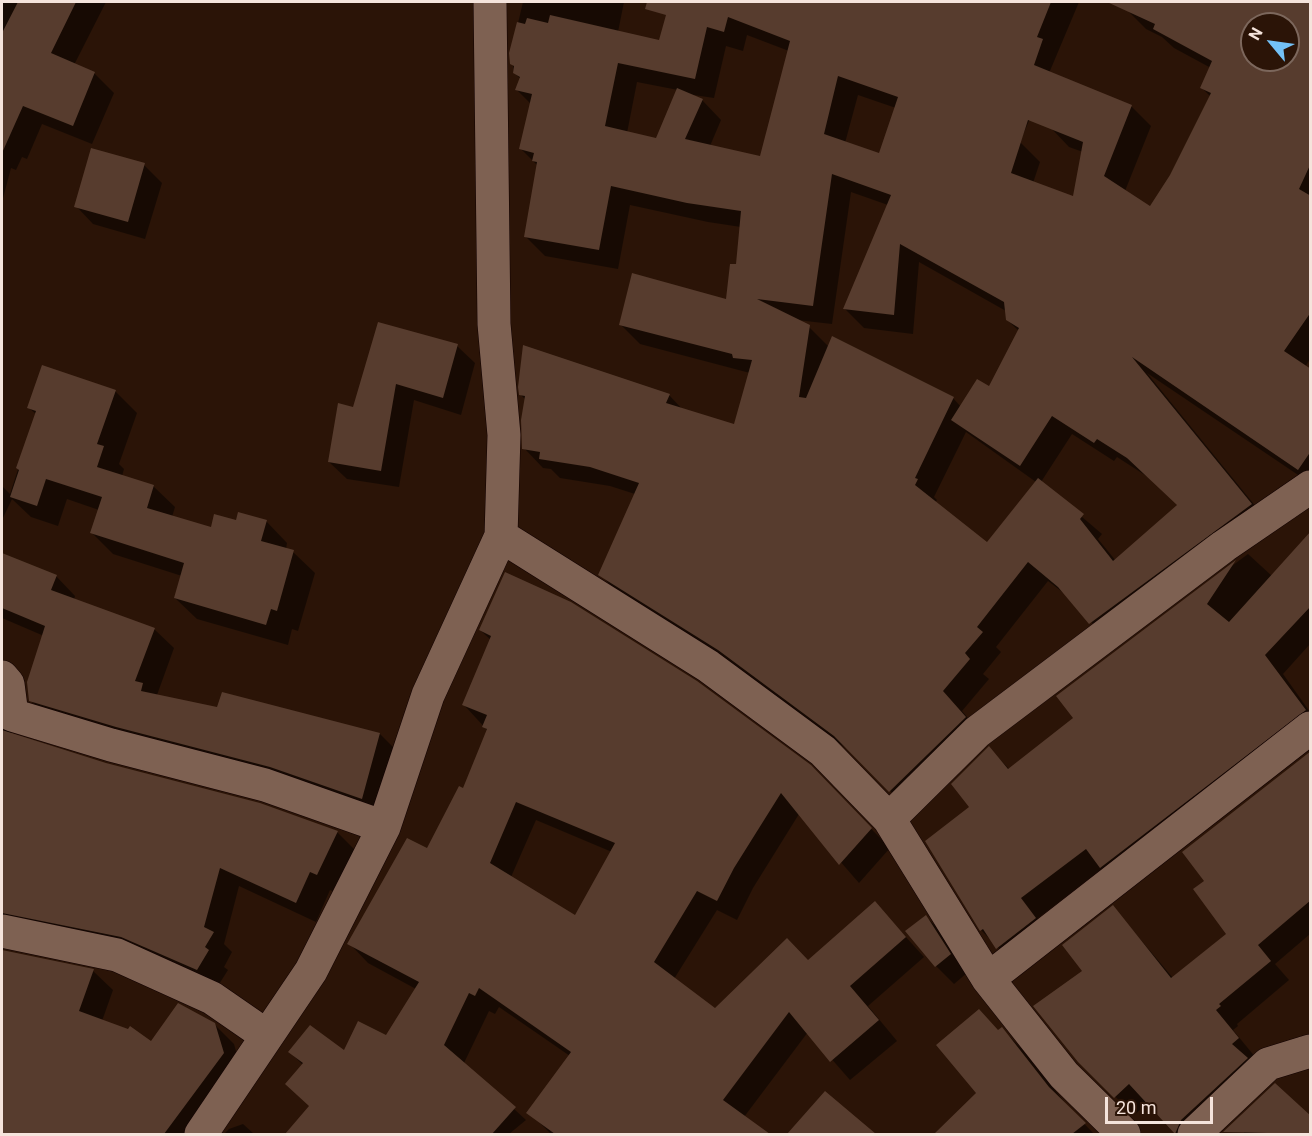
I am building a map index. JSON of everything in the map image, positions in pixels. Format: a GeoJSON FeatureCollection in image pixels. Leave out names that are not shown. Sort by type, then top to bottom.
{"type":"FeatureCollection","features":[{"type":"Feature","properties":{"kind":"street"},"geometry":{"type":"LineString","coordinates":[[201,1134],[311,971],[384,827],[428,695],[501,536],[504,435],[494,324],[490,2]]}},
{"type":"Feature","properties":{"kind":"street"},"geometry":{"type":"LineString","coordinates":[[889,819],[977,732],[1224,546],[1311,487]]}},
{"type":"Feature","properties":{"kind":"street"},"geometry":{"type":"LineString","coordinates":[[501,536],[718,673],[823,751],[889,819],[988,979],[1064,1075],[1124,1134]]}},
{"type":"Feature","properties":{"kind":"street"},"geometry":{"type":"LineString","coordinates":[[2,677],[8,684],[12,715],[111,745],[265,785],[384,827]]}},
{"type":"Feature","properties":{"kind":"street"},"geometry":{"type":"LineString","coordinates":[[988,979],[1311,728]]}},
{"type":"Feature","properties":{"kind":"street"},"geometry":{"type":"LineString","coordinates":[[2,931],[117,955],[212,998],[267,1036]]}},
{"type":"Feature","properties":{"kind":"street"},"geometry":{"type":"LineString","coordinates":[[1194,1134],[1268,1064],[1311,1051]]}},
{"type":"Feature","properties":{"kind":"building"},"geometry":{"type":"Polygon","coordinates":[[[18,2],[76,2],[51,53],[95,72],[73,126],[23,106],[2,153],[2,33],[18,2]]]}},
{"type":"Feature","properties":{"kind":"building"},"geometry":{"type":"Polygon","coordinates":[[[647,2],[1051,2],[1037,37],[1043,39],[1034,65],[1132,105],[1104,176],[1150,206],[1170,175],[1211,93],[1200,88],[1212,61],[1153,29],[1155,24],[1107,2],[1311,2],[1311,163],[1299,189],[1311,196],[1311,312],[1284,351],[1311,369],[1311,451],[1298,470],[1132,357],[1252,504],[1089,624],[1058,587],[1028,562],[977,627],[983,632],[965,653],[970,659],[943,691],[966,717],[889,792],[834,736],[718,650],[598,575],[639,483],[590,467],[539,459],[540,452],[522,449],[521,420],[525,396],[519,395],[518,387],[523,345],[670,394],[666,403],[734,424],[752,360],[733,358],[732,354],[619,325],[632,273],[726,299],[730,264],[736,264],[741,211],[687,203],[611,186],[599,250],[524,237],[537,162],[532,161],[534,153],[519,149],[532,94],[515,90],[520,77],[513,73],[514,66],[510,64],[509,53],[517,22],[525,24],[527,18],[548,23],[550,15],[659,40],[666,15],[645,9],[647,2]],[[728,17],[724,32],[707,27],[695,79],[618,63],[605,126],[656,138],[677,88],[703,99],[685,139],[760,156],[790,41],[728,17]],[[838,76],[824,134],[879,153],[898,97],[838,76]],[[1028,120],[1011,173],[1073,196],[1083,142],[1028,120]],[[832,174],[813,306],[757,299],[810,325],[799,397],[806,398],[832,336],[954,397],[915,478],[918,479],[915,485],[987,542],[1038,478],[1084,514],[1080,519],[1113,561],[1177,505],[1127,458],[1097,439],[1094,443],[1052,416],[1020,466],[951,420],[977,379],[989,386],[1019,328],[1006,320],[1004,302],[900,244],[894,315],[843,309],[891,195],[832,174]]]}},
{"type":"Feature","properties":{"kind":"building"},"geometry":{"type":"Polygon","coordinates":[[[91,148],[145,163],[128,222],[74,207],[91,148]]]}},
{"type":"Feature","properties":{"kind":"building"},"geometry":{"type":"Polygon","coordinates":[[[378,322],[458,344],[443,398],[396,384],[381,471],[328,462],[338,403],[353,407],[378,322]]]}},
{"type":"Feature","properties":{"kind":"building"},"geometry":{"type":"Polygon","coordinates":[[[42,365],[116,390],[97,444],[104,446],[97,467],[154,485],[147,508],[211,527],[214,514],[236,520],[238,512],[267,520],[261,541],[294,550],[277,611],[271,609],[266,625],[174,598],[184,563],[90,533],[102,497],[46,479],[37,506],[10,497],[19,470],[16,468],[36,411],[27,408],[42,365]]]}},
{"type":"Feature","properties":{"kind":"building"},"geometry":{"type":"Polygon","coordinates":[[[1311,531],[1311,606],[1265,655],[1306,710],[1100,868],[1086,849],[1021,898],[1036,918],[996,949],[983,929],[980,931],[925,841],[969,807],[951,784],[989,746],[1008,769],[1073,718],[1056,696],[1236,560],[1207,604],[1229,622],[1311,531]]]}},
{"type":"Feature","properties":{"kind":"building"},"geometry":{"type":"Polygon","coordinates":[[[2,553],[57,575],[51,590],[155,628],[135,681],[143,683],[141,691],[217,707],[222,692],[380,733],[362,799],[270,767],[116,727],[29,701],[27,682],[45,626],[2,608],[2,553]]]}},
{"type":"Feature","properties":{"kind":"building"},"geometry":{"type":"Polygon","coordinates":[[[505,572],[571,602],[697,681],[811,765],[872,828],[839,865],[781,793],[734,868],[717,901],[697,891],[654,962],[715,1008],[787,938],[808,960],[875,901],[906,937],[850,986],[879,1020],[830,1062],[789,1012],[723,1100],[770,1134],[555,1134],[526,1113],[571,1052],[479,988],[475,996],[469,993],[444,1045],[516,1107],[492,1134],[285,1134],[309,1106],[285,1084],[303,1063],[288,1052],[310,1025],[344,1050],[358,1021],[386,1035],[419,982],[347,944],[407,838],[427,848],[459,786],[463,788],[487,729],[482,727],[487,715],[462,705],[491,636],[479,630],[505,572]],[[516,802],[490,863],[575,915],[615,843],[516,802]]]}},
{"type":"Feature","properties":{"kind":"building"},"geometry":{"type":"Polygon","coordinates":[[[2,730],[106,763],[260,803],[338,831],[317,875],[310,872],[296,903],[220,868],[204,927],[214,932],[205,947],[209,950],[197,970],[121,937],[2,913],[2,730]]]}},
{"type":"Feature","properties":{"kind":"building"},"geometry":{"type":"Polygon","coordinates":[[[1311,751],[1311,900],[1258,945],[1271,961],[1219,1004],[1221,1006],[1216,1010],[1239,1038],[1232,1044],[1248,1058],[1181,1120],[1175,1134],[1129,1084],[1114,1098],[1078,1062],[1033,1006],[1082,971],[1062,945],[1113,905],[1171,978],[1226,934],[1193,889],[1204,881],[1182,852],[1311,751]]]}},
{"type":"Feature","properties":{"kind":"building"},"geometry":{"type":"Polygon","coordinates":[[[926,915],[951,954],[935,967],[905,931],[926,915]]]}},
{"type":"Feature","properties":{"kind":"building"},"geometry":{"type":"Polygon","coordinates":[[[2,950],[94,969],[79,1011],[128,1029],[130,1026],[151,1041],[178,1003],[215,1023],[224,1053],[164,1134],[2,1134],[2,950]]]}},
{"type":"Feature","properties":{"kind":"building"},"geometry":{"type":"Polygon","coordinates":[[[979,1009],[998,1030],[1002,1027],[1049,1087],[1086,1123],[1072,1134],[934,1134],[976,1093],[936,1045],[979,1009]]]}},
{"type":"Feature","properties":{"kind":"building"},"geometry":{"type":"Polygon","coordinates":[[[1275,1083],[1311,1116],[1311,1134],[1223,1132],[1275,1083]]]}},
{"type":"Feature","properties":{"kind":"building"},"geometry":{"type":"Polygon","coordinates":[[[825,1091],[876,1134],[787,1134],[825,1091]]]}}]}
